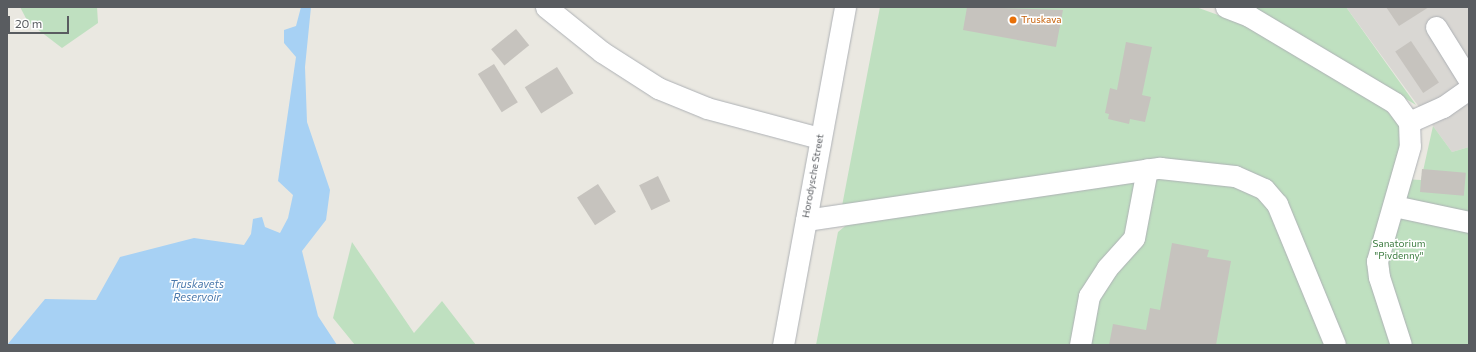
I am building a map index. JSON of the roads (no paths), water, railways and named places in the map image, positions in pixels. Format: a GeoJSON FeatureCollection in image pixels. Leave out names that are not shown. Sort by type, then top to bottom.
{"type":"FeatureCollection","features":[{"type":"Feature","properties":{"kind":"street"},"geometry":{"type":"LineString","coordinates":[[546,7],[602,52],[658,88],[707,108],[820,138]]}},
{"type":"Feature","properties":{"kind":"street","name":"Horodysche Street"},"geometry":{"type":"LineString","coordinates":[[783,345],[845,7]]}},
{"type":"Feature","properties":{"kind":"street"},"geometry":{"type":"LineString","coordinates":[[1226,7],[1249,16],[1387,98],[1409,122],[1410,146],[1377,270],[1402,345]]}},
{"type":"Feature","properties":{"kind":"street"},"geometry":{"type":"LineString","coordinates":[[1436,27],[1469,80]]}},
{"type":"Feature","properties":{"kind":"street"},"geometry":{"type":"LineString","coordinates":[[1409,122],[1443,107],[1469,89]]}},
{"type":"Feature","properties":{"kind":"street"},"geometry":{"type":"LineString","coordinates":[[1080,345],[1089,296],[1107,268],[1134,238],[1147,169]]}},
{"type":"Feature","properties":{"kind":"street"},"geometry":{"type":"LineString","coordinates":[[806,220],[1147,169],[1235,176],[1264,189],[1277,204],[1286,222],[1335,345]]}},
{"type":"Feature","properties":{"kind":"street"},"geometry":{"type":"LineString","coordinates":[[1394,206],[1469,222]]}},
{"type":"Feature","properties":{"kind":"water","name":"Truskavets Reservoir"},"geometry":{"type":"Polygon","coordinates":[[[301,7],[311,7],[305,67],[307,122],[330,190],[326,220],[302,251],[318,316],[337,345],[7,345],[45,299],[96,300],[120,257],[194,238],[244,245],[251,234],[253,219],[262,217],[265,227],[280,233],[288,218],[293,195],[278,181],[296,57],[284,43],[284,30],[296,26],[301,7]]]}},
{"type":"Feature","properties":{"kind":"place","name":"Truskava"},"geometry":{"type":"Point","coordinates":[1013,20]}},
{"type":"Feature","properties":{"kind":"park label","name":"Sanatorium \"Pivdenny\""},"geometry":{"type":"Point","coordinates":[1399,248]}}]}
